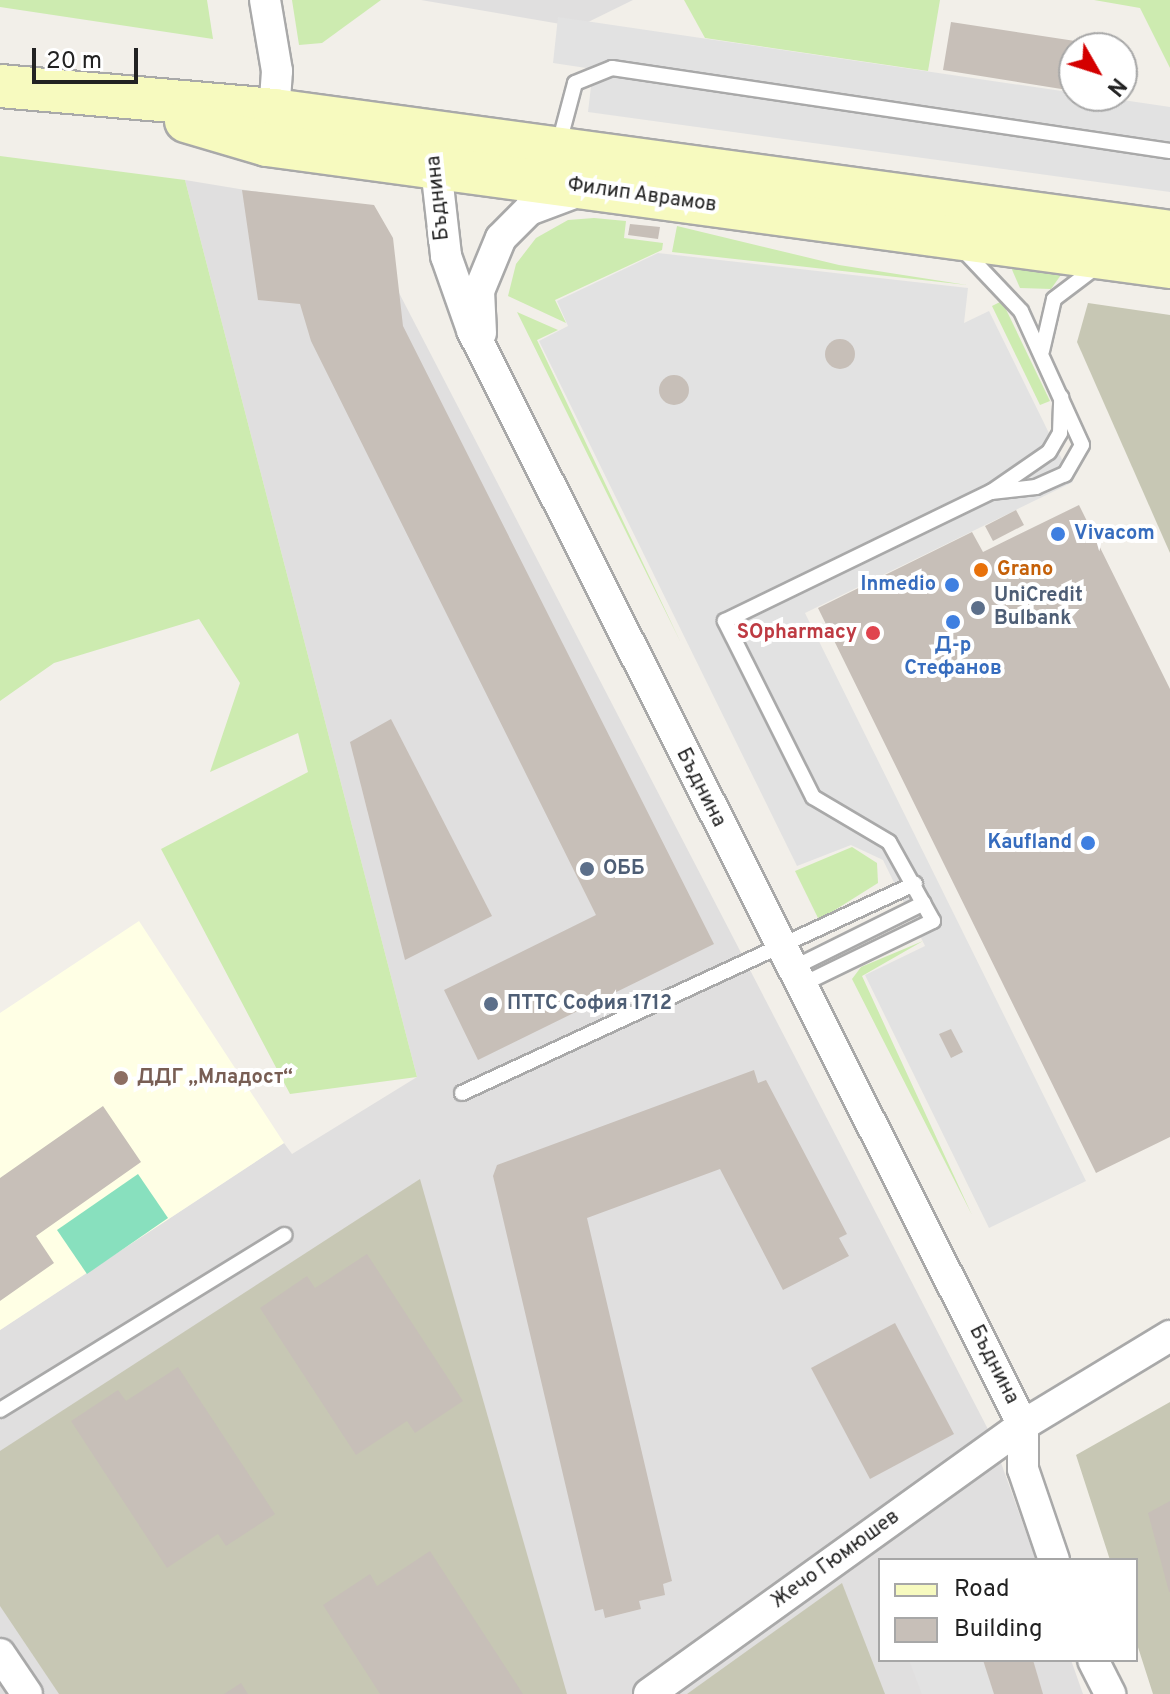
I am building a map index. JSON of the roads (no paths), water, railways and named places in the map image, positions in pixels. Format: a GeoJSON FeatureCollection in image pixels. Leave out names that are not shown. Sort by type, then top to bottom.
{"type":"FeatureCollection","features":[{"type":"Feature","properties":{"kind":"street"},"geometry":{"type":"LineString","coordinates":[[265,0],[277,71],[274,110]]}},
{"type":"Feature","properties":{"kind":"street","name":"Филип Аврамов"},"geometry":{"type":"LineString","coordinates":[[0,86],[120,101],[274,110],[587,189],[1170,267]]}},
{"type":"Feature","properties":{"kind":"street","name":"Филип Аврамов"},"geometry":{"type":"LineString","coordinates":[[120,101],[267,145],[434,150],[558,149],[1170,232]]}},
{"type":"Feature","properties":{"kind":"street","name":"Бъднина"},"geometry":{"type":"LineString","coordinates":[[434,150],[446,256],[489,366],[790,969],[1023,1425]]}},
{"type":"Feature","properties":{"kind":"street"},"geometry":{"type":"LineString","coordinates":[[489,366],[478,307],[496,246],[529,210],[587,189]]}},
{"type":"Feature","properties":{"kind":"street","name":"Жечо Гюмюшев"},"geometry":{"type":"LineString","coordinates":[[649,1694],[1023,1425],[1170,1336]]}},
{"type":"Feature","properties":{"kind":"street"},"geometry":{"type":"LineString","coordinates":[[1023,1425],[1023,1469],[1053,1558]]}},
{"type":"Feature","properties":{"kind":"street"},"geometry":{"type":"LineString","coordinates":[[0,1654],[27,1694]]}},
{"type":"Feature","properties":{"kind":"street"},"geometry":{"type":"LineString","coordinates":[[1094,1662],[1110,1694]]}},
{"type":"Feature","properties":{"kind":"lane"},"geometry":{"type":"LineString","coordinates":[[558,149],[575,83],[612,68],[1170,151]]}},
{"type":"Feature","properties":{"kind":"lane"},"geometry":{"type":"LineString","coordinates":[[925,233],[1000,281],[1043,359],[1082,445],[1076,465],[1036,487],[991,492]]}},
{"type":"Feature","properties":{"kind":"lane"},"geometry":{"type":"LineString","coordinates":[[1043,359],[1042,328],[1054,299],[1088,270],[1128,262]]}},
{"type":"Feature","properties":{"kind":"lane"},"geometry":{"type":"LineString","coordinates":[[462,1093],[790,969],[933,921],[889,842],[813,797],[725,621],[991,492],[1055,442],[1061,397]]}},
{"type":"Feature","properties":{"kind":"lane"},"geometry":{"type":"LineString","coordinates":[[790,969],[915,884]]}},
{"type":"Feature","properties":{"kind":"lane"},"geometry":{"type":"LineString","coordinates":[[790,969],[924,903]]}},
{"type":"Feature","properties":{"kind":"lane"},"geometry":{"type":"LineString","coordinates":[[0,1410],[284,1235]]}},
{"type":"Feature","properties":{"kind":"place","name":"Vivacom"},"geometry":{"type":"Point","coordinates":[1058,534]}},
{"type":"Feature","properties":{"kind":"place","name":"Grano"},"geometry":{"type":"Point","coordinates":[981,570]}},
{"type":"Feature","properties":{"kind":"place","name":"Inmedio"},"geometry":{"type":"Point","coordinates":[952,585]}},
{"type":"Feature","properties":{"kind":"place","name":"UniCredit Bulbank"},"geometry":{"type":"Point","coordinates":[978,608]}},
{"type":"Feature","properties":{"kind":"place","name":"Д-р Стефанов"},"geometry":{"type":"Point","coordinates":[953,622]}},
{"type":"Feature","properties":{"kind":"place","name":"SOpharmacy"},"geometry":{"type":"Point","coordinates":[873,633]}},
{"type":"Feature","properties":{"kind":"place","name":"Kaufland"},"geometry":{"type":"Point","coordinates":[1088,843]}},
{"type":"Feature","properties":{"kind":"place","name":"ОББ"},"geometry":{"type":"Point","coordinates":[587,869]}},
{"type":"Feature","properties":{"kind":"place","name":"ПТТС София 1712"},"geometry":{"type":"Point","coordinates":[491,1004]}},
{"type":"Feature","properties":{"kind":"place","name":"ДДГ „Младост“"},"geometry":{"type":"Point","coordinates":[121,1078]}}]}
